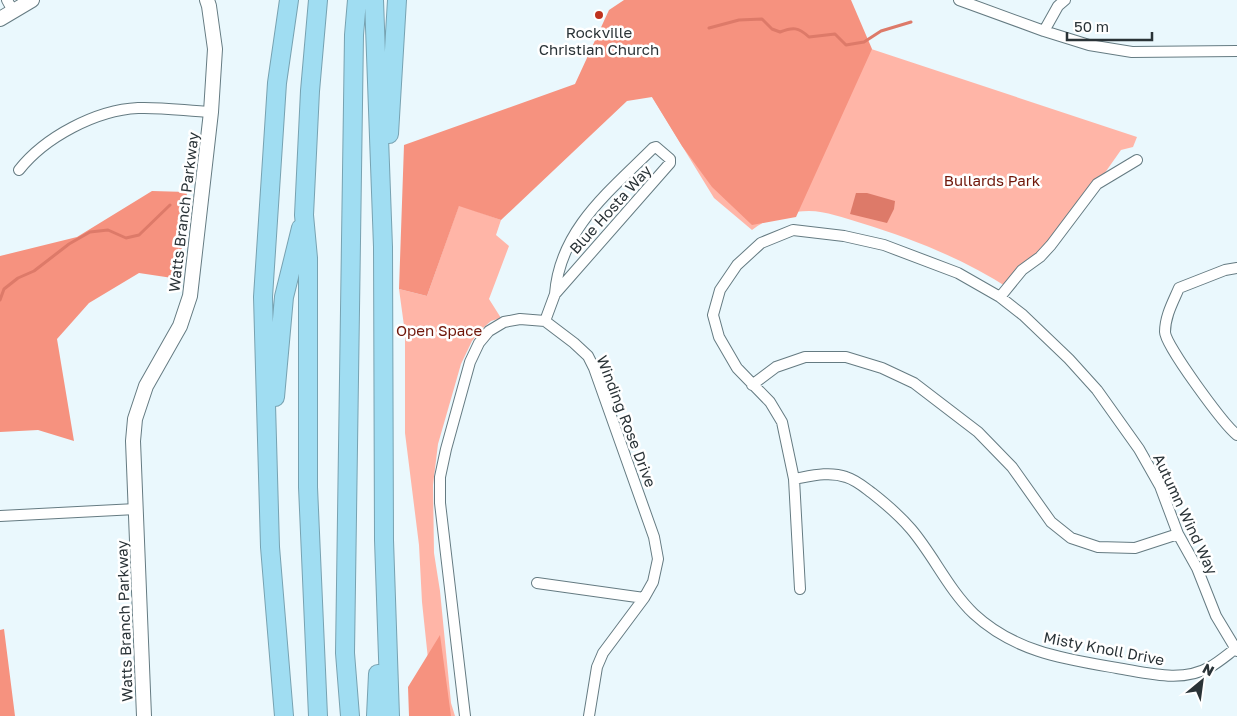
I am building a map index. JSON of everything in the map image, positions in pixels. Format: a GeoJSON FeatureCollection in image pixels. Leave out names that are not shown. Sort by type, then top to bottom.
{"type":"FeatureCollection","features":[{"type":"Feature","properties":{"kind":"highway"},"geometry":{"type":"LineString","coordinates":[[284,716],[267,491],[264,297],[277,83],[289,0]]}},
{"type":"Feature","properties":{"kind":"highway"},"geometry":{"type":"LineString","coordinates":[[318,0],[310,91],[304,215],[308,258],[308,487],[318,716]]}},
{"type":"Feature","properties":{"kind":"highway"},"geometry":{"type":"LineString","coordinates":[[350,716],[345,653],[354,35],[357,0]]}},
{"type":"Feature","properties":{"kind":"highway"},"geometry":{"type":"LineString","coordinates":[[374,0],[383,247],[384,540],[390,716]]}},
{"type":"Feature","properties":{"kind":"highway"},"geometry":{"type":"LineString","coordinates":[[383,247],[397,0]]}},
{"type":"Feature","properties":{"kind":"highway"},"geometry":{"type":"LineString","coordinates":[[267,491],[284,297],[304,215]]}},
{"type":"Feature","properties":{"kind":"highway"},"geometry":{"type":"LineString","coordinates":[[376,716],[384,540]]}},
{"type":"Feature","properties":{"kind":"street"},"geometry":{"type":"LineString","coordinates":[[0,18],[10,5],[32,0]]}},
{"type":"Feature","properties":{"kind":"street","name":"Watts Branch Parkway"},"geometry":{"type":"LineString","coordinates":[[144,716],[133,441],[135,420],[146,386],[180,326],[190,296],[211,112],[215,50],[207,0]]}},
{"type":"Feature","properties":{"kind":"street"},"geometry":{"type":"LineString","coordinates":[[958,0],[1089,45],[1132,52],[1237,51]]}},
{"type":"Feature","properties":{"kind":"street"},"geometry":{"type":"LineString","coordinates":[[1044,31],[1058,6],[1065,0]]}},
{"type":"Feature","properties":{"kind":"street"},"geometry":{"type":"LineString","coordinates":[[19,170],[39,148],[101,115],[138,108],[211,112]]}},
{"type":"Feature","properties":{"kind":"street","name":"Blue Hosta Way"},"geometry":{"type":"LineString","coordinates":[[545,321],[555,294],[556,277],[560,263],[574,232],[595,206],[656,147],[670,159],[666,168],[555,294]]}},
{"type":"Feature","properties":{"kind":"street"},"geometry":{"type":"LineString","coordinates":[[1000,297],[1022,270],[1040,257],[1052,245],[1097,184],[1137,160]]}},
{"type":"Feature","properties":{"kind":"street","name":"Autumn Wind Way"},"geometry":{"type":"LineString","coordinates":[[800,589],[794,479],[782,422],[770,402],[737,368],[719,337],[712,315],[720,290],[737,265],[761,243],[793,230],[844,236],[884,245],[958,273],[1000,297],[1023,315],[1069,360],[1107,403],[1137,447],[1160,486],[1178,534],[1196,568],[1216,616],[1236,650]]}},
{"type":"Feature","properties":{"kind":"street"},"geometry":{"type":"LineString","coordinates":[[1237,268],[1225,270],[1179,288],[1167,315],[1165,334],[1202,394],[1237,435]]}},
{"type":"Feature","properties":{"kind":"street"},"geometry":{"type":"LineString","coordinates":[[465,716],[440,504],[440,477],[470,362],[479,343],[489,331],[504,322],[520,318],[545,321]]}},
{"type":"Feature","properties":{"kind":"street","name":"Winding Rose Drive"},"geometry":{"type":"LineString","coordinates":[[545,321],[588,356],[594,368],[654,537],[658,559],[653,582],[644,598],[602,653],[596,667],[589,716]]}},
{"type":"Feature","properties":{"kind":"street"},"geometry":{"type":"LineString","coordinates":[[752,385],[776,367],[805,357],[846,357],[882,368],[914,383],[978,432],[1012,467],[1051,522],[1071,538],[1098,547],[1135,548],[1178,534]]}},
{"type":"Feature","properties":{"kind":"street","name":"Misty Knoll Drive"},"geometry":{"type":"LineString","coordinates":[[794,479],[828,474],[846,477],[860,484],[888,505],[912,530],[951,588],[975,615],[1003,636],[1033,650],[1057,658],[1157,674],[1182,676],[1209,668],[1236,650]]}},
{"type":"Feature","properties":{"kind":"street"},"geometry":{"type":"LineString","coordinates":[[0,516],[136,509]]}},
{"type":"Feature","properties":{"kind":"street"},"geometry":{"type":"LineString","coordinates":[[537,584],[644,598]]}},
{"type":"Feature","properties":{"kind":"green space","name":"Bullards Park"},"geometry":{"type":"Polygon","coordinates":[[[841,39],[1137,137],[1133,147],[1121,150],[1056,242],[1010,289],[975,268],[919,243],[828,213],[801,211],[786,214],[765,222],[752,230],[714,198],[652,97],[841,39]]]}},
{"type":"Feature","properties":{"kind":"green space","name":"Open Space"},"geometry":{"type":"Polygon","coordinates":[[[459,205],[501,220],[496,235],[509,246],[489,299],[501,318],[491,321],[472,341],[461,364],[438,444],[433,485],[434,553],[440,591],[451,703],[455,716],[434,716],[422,602],[419,545],[405,433],[405,333],[399,289],[427,296],[459,205]]]}},
{"type":"Feature","properties":{"kind":"shaded area"},"geometry":{"type":"Polygon","coordinates":[[[624,0],[851,0],[872,49],[796,217],[752,225],[712,187],[682,146],[652,97],[627,101],[501,220],[459,206],[427,296],[399,289],[404,145],[575,84],[609,10],[624,0]]]}},
{"type":"Feature","properties":{"kind":"shaded area"},"geometry":{"type":"Polygon","coordinates":[[[152,191],[187,192],[179,279],[139,273],[89,303],[57,339],[74,441],[38,430],[0,432],[0,256],[77,237],[152,191]]]}},
{"type":"Feature","properties":{"kind":"shaded area"},"geometry":{"type":"Polygon","coordinates":[[[856,193],[867,193],[895,201],[894,209],[887,223],[850,214],[856,193]]]}},
{"type":"Feature","properties":{"kind":"shaded area"},"geometry":{"type":"Polygon","coordinates":[[[4,629],[15,716],[0,716],[0,630],[4,629]]]}},
{"type":"Feature","properties":{"kind":"shaded area"},"geometry":{"type":"Polygon","coordinates":[[[440,635],[451,716],[409,716],[408,687],[440,635]]]}},
{"type":"Feature","properties":{"kind":"waterway"},"geometry":{"type":"LineString","coordinates":[[709,28],[739,20],[762,19],[772,29],[780,32],[795,29],[802,31],[809,37],[835,34],[846,45],[864,42],[881,31],[911,22]]}},
{"type":"Feature","properties":{"kind":"waterway"},"geometry":{"type":"LineString","coordinates":[[0,300],[4,289],[18,278],[34,271],[69,244],[90,232],[108,230],[126,238],[139,235],[170,205]]}},
{"type":"Feature","properties":{"kind":"place","name":"Rockville Christian Church"},"geometry":{"type":"Point","coordinates":[599,15]}}]}
